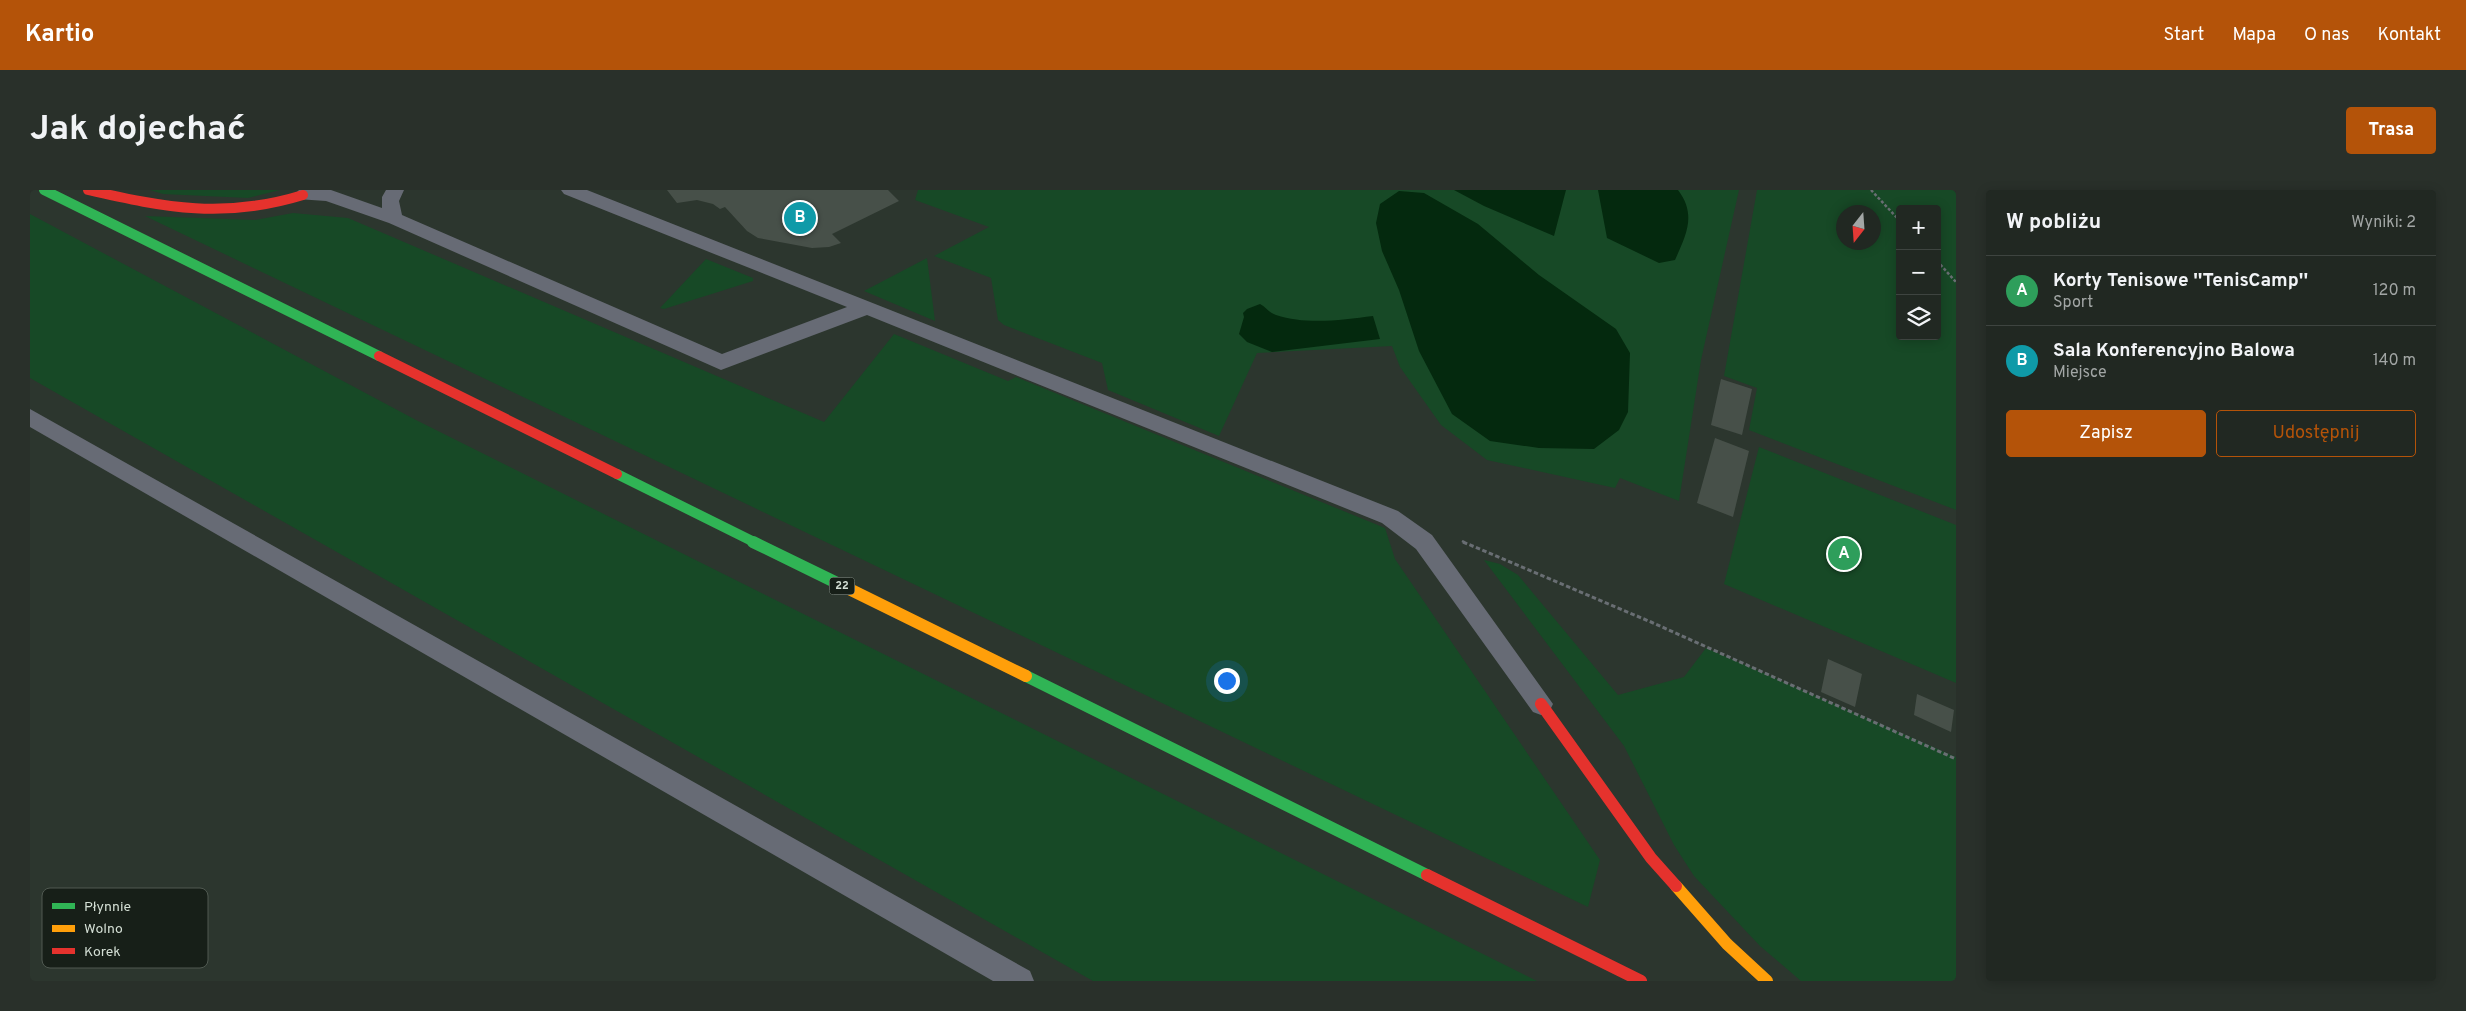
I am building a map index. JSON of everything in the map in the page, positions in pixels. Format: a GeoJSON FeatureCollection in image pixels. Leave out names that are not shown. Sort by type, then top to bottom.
{"type":"FeatureCollection","features":[{"type":"Feature","properties":{"kind":"main road","name":"22"},"geometry":{"type":"LineString","coordinates":[[44,190],[1641,981]]}},
{"type":"Feature","properties":{"kind":"main road"},"geometry":{"type":"LineString","coordinates":[[88,190],[137,201],[202,208],[262,208],[288,202],[306,193]]}},
{"type":"Feature","properties":{"kind":"main road"},"geometry":{"type":"LineString","coordinates":[[1541,704],[1651,858],[1727,944],[1767,981]]}},
{"type":"Feature","properties":{"kind":"lane"},"geometry":{"type":"LineString","coordinates":[[395,190],[390,196],[390,208],[395,219]]}},
{"type":"Feature","properties":{"kind":"lane"},"geometry":{"type":"LineString","coordinates":[[570,190],[865,308],[1032,372],[1390,517],[1424,542],[1541,704]]}},
{"type":"Feature","properties":{"kind":"lane"},"geometry":{"type":"LineString","coordinates":[[306,193],[327,195],[395,219],[721,362],[865,308]]}},
{"type":"Feature","properties":{"kind":"lane"},"geometry":{"type":"LineString","coordinates":[[30,417],[1020,981]]}},
{"type":"Feature","properties":{"kind":"path"},"geometry":{"type":"LineString","coordinates":[[1871,190],[1896,217]]}},
{"type":"Feature","properties":{"kind":"path"},"geometry":{"type":"LineString","coordinates":[[1941,266],[1956,282]]}},
{"type":"Feature","properties":{"kind":"path"},"geometry":{"type":"LineString","coordinates":[[1424,542],[1442,538],[1467,543],[1651,622],[1956,760]]}},
{"type":"Feature","properties":{"kind":"shaded area"},"geometry":{"type":"Polygon","coordinates":[[[150,190],[280,190],[248,198],[163,194],[150,190]]]}},
{"type":"Feature","properties":{"kind":"shaded area"},"geometry":{"type":"Polygon","coordinates":[[[918,190],[1739,190],[1701,360],[1679,501],[1620,478],[1615,488],[1487,460],[1441,425],[1400,367],[1392,346],[1257,353],[1219,436],[1108,390],[1102,363],[1004,325],[998,320],[991,278],[934,256],[989,227],[915,200],[918,190]]]}},
{"type":"Feature","properties":{"kind":"shaded area"},"geometry":{"type":"Polygon","coordinates":[[[1454,190],[1566,190],[1554,236],[1484,206],[1454,190]]]}},
{"type":"Feature","properties":{"kind":"shaded area"},"geometry":{"type":"Polygon","coordinates":[[[1598,190],[1678,190],[1687,208],[1688,225],[1675,260],[1659,263],[1607,238],[1598,190]]]}},
{"type":"Feature","properties":{"kind":"shaded area"},"geometry":{"type":"Polygon","coordinates":[[[1757,190],[1956,190],[1956,510],[1749,430],[1757,388],[1724,376],[1757,190]]]}},
{"type":"Feature","properties":{"kind":"shaded area"},"geometry":{"type":"Polygon","coordinates":[[[1399,191],[1424,193],[1478,224],[1539,275],[1616,329],[1630,353],[1628,412],[1619,430],[1594,449],[1539,448],[1490,441],[1452,414],[1419,351],[1399,290],[1382,251],[1376,223],[1380,204],[1399,191]]]}},
{"type":"Feature","properties":{"kind":"shaded area"},"geometry":{"type":"Polygon","coordinates":[[[293,213],[348,218],[824,422],[894,334],[1008,381],[1016,377],[1385,528],[1395,559],[1600,860],[1588,907],[145,216],[255,220],[293,213]]]}},
{"type":"Feature","properties":{"kind":"shaded area"},"geometry":{"type":"Polygon","coordinates":[[[30,214],[416,420],[1537,981],[1093,981],[30,378],[30,214]]]}},
{"type":"Feature","properties":{"kind":"shaded area"},"geometry":{"type":"Polygon","coordinates":[[[927,258],[935,321],[864,291],[927,258]]]}},
{"type":"Feature","properties":{"kind":"shaded area"},"geometry":{"type":"Polygon","coordinates":[[[706,259],[753,278],[753,281],[664,309],[660,308],[706,259]]]}},
{"type":"Feature","properties":{"kind":"shaded area"},"geometry":{"type":"Polygon","coordinates":[[[1260,304],[1274,314],[1299,320],[1324,321],[1373,316],[1380,339],[1272,352],[1247,342],[1239,334],[1244,317],[1243,313],[1247,309],[1260,304]]]}},
{"type":"Feature","properties":{"kind":"shaded area"},"geometry":{"type":"Polygon","coordinates":[[[1759,447],[1956,525],[1956,683],[1724,584],[1759,447]]]}},
{"type":"Feature","properties":{"kind":"shaded area"},"geometry":{"type":"Polygon","coordinates":[[[1484,560],[1500,564],[1518,575],[1618,695],[1684,677],[1706,648],[1956,757],[1956,981],[1801,981],[1760,946],[1694,876],[1674,845],[1624,746],[1484,560]]]}},
{"type":"Feature","properties":{"kind":"building"},"geometry":{"type":"Polygon","coordinates":[[[667,190],[888,190],[899,201],[832,234],[841,243],[829,247],[812,248],[758,238],[747,231],[725,207],[720,209],[713,204],[697,200],[677,203],[667,190]]]}},
{"type":"Feature","properties":{"kind":"building"},"geometry":{"type":"Polygon","coordinates":[[[1721,379],[1752,389],[1742,435],[1711,425],[1721,379]]]}},
{"type":"Feature","properties":{"kind":"building"},"geometry":{"type":"Polygon","coordinates":[[[1715,438],[1749,451],[1733,517],[1697,503],[1715,438]]]}},
{"type":"Feature","properties":{"kind":"building"},"geometry":{"type":"Polygon","coordinates":[[[1828,659],[1862,674],[1855,707],[1821,692],[1828,659]]]}},
{"type":"Feature","properties":{"kind":"building"},"geometry":{"type":"Polygon","coordinates":[[[1917,694],[1954,710],[1951,732],[1914,715],[1917,694]]]}},
{"type":"Feature","properties":{"kind":"traffic: fast"},"geometry":{"type":"LineString","coordinates":[[44,190],[379,356]]}},
{"type":"Feature","properties":{"kind":"traffic: fast"},"geometry":{"type":"LineString","coordinates":[[617,474],[839,584]]}},
{"type":"Feature","properties":{"kind":"traffic: fast"},"geometry":{"type":"LineString","coordinates":[[1026,676],[1427,875]]}},
{"type":"Feature","properties":{"kind":"traffic: slow"},"geometry":{"type":"LineString","coordinates":[[839,584],[1026,676]]}},
{"type":"Feature","properties":{"kind":"traffic: slow"},"geometry":{"type":"LineString","coordinates":[[1676,886],[1727,944],[1767,981]]}},
{"type":"Feature","properties":{"kind":"traffic: jam"},"geometry":{"type":"LineString","coordinates":[[88,190],[142,202],[196,209],[222,210],[249,208],[303,195]]}},
{"type":"Feature","properties":{"kind":"traffic: jam"},"geometry":{"type":"LineString","coordinates":[[379,356],[617,474]]}},
{"type":"Feature","properties":{"kind":"traffic: jam"},"geometry":{"type":"LineString","coordinates":[[1541,704],[1651,858],[1676,886]]}},
{"type":"Feature","properties":{"kind":"traffic: jam"},"geometry":{"type":"LineString","coordinates":[[1427,875],[1641,981]]}},
{"type":"Feature","properties":{"kind":"place","name":"Sala Konferencyjno Balowa"},"geometry":{"type":"Point","coordinates":[800,218]}},
{"type":"Feature","properties":{"kind":"place","name":"Korty Tenisowe ''TenisCamp''"},"geometry":{"type":"Point","coordinates":[1844,554]}}]}
